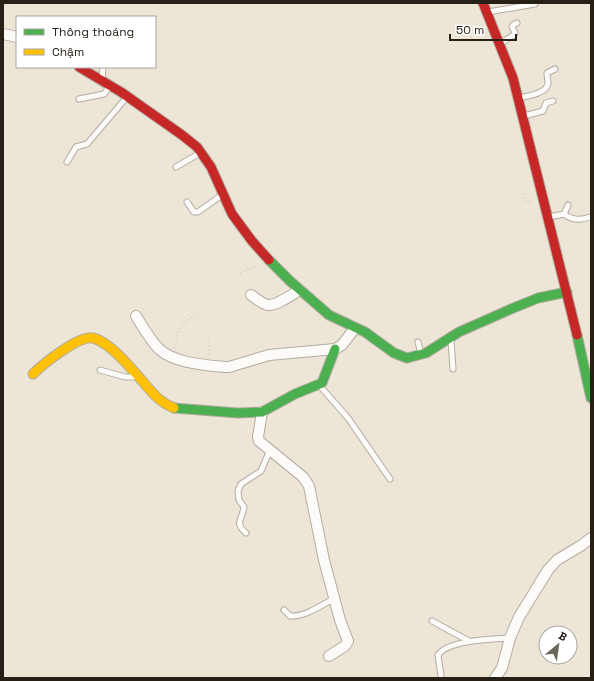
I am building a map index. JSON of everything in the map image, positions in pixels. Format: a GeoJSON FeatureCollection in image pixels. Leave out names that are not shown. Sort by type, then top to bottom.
{"type":"FeatureCollection","features":[{"type":"Feature","properties":{"kind":"street"},"geometry":{"type":"LineString","coordinates":[[487,6],[513,78],[588,370],[591,398]]}},
{"type":"Feature","properties":{"kind":"street"},"geometry":{"type":"LineString","coordinates":[[3,34],[16,37]]}},
{"type":"Feature","properties":{"kind":"street"},"geometry":{"type":"LineString","coordinates":[[81,68],[127,97],[179,134],[201,152],[208,163],[232,214],[270,261],[329,315],[364,332],[394,353],[407,358],[422,355],[459,332],[538,298],[568,292]]}},
{"type":"Feature","properties":{"kind":"street"},"geometry":{"type":"LineString","coordinates":[[251,294],[264,304],[269,305],[274,304],[300,290]]}},
{"type":"Feature","properties":{"kind":"street"},"geometry":{"type":"LineString","coordinates":[[136,316],[155,344],[168,356],[210,366],[229,368],[269,355],[335,349],[342,345],[355,328]]}},
{"type":"Feature","properties":{"kind":"street"},"geometry":{"type":"LineString","coordinates":[[33,374],[43,364],[65,349],[92,338],[120,356],[166,405],[178,409],[238,414],[262,412],[295,394],[319,385],[324,377],[335,349]]}},
{"type":"Feature","properties":{"kind":"street"},"geometry":{"type":"LineString","coordinates":[[262,412],[258,437],[259,441],[307,482],[324,560],[348,642],[345,646],[329,656]]}},
{"type":"Feature","properties":{"kind":"street"},"geometry":{"type":"LineString","coordinates":[[495,678],[502,668],[510,638],[520,617],[553,564],[591,538]]}},
{"type":"Feature","properties":{"kind":"lane"},"geometry":{"type":"LineString","coordinates":[[487,6],[535,4]]}},
{"type":"Feature","properties":{"kind":"lane"},"geometry":{"type":"LineString","coordinates":[[500,43],[514,35],[515,33],[512,25],[517,23]]}},
{"type":"Feature","properties":{"kind":"lane"},"geometry":{"type":"LineString","coordinates":[[102,80],[103,68]]}},
{"type":"Feature","properties":{"kind":"lane"},"geometry":{"type":"LineString","coordinates":[[518,99],[542,92],[548,84],[547,73],[555,69]]}},
{"type":"Feature","properties":{"kind":"lane"},"geometry":{"type":"LineString","coordinates":[[79,99],[104,94],[111,86]]}},
{"type":"Feature","properties":{"kind":"lane"},"geometry":{"type":"LineString","coordinates":[[67,162],[76,147],[87,144],[127,97]]}},
{"type":"Feature","properties":{"kind":"lane"},"geometry":{"type":"LineString","coordinates":[[523,116],[543,111],[546,103],[553,101]]}},
{"type":"Feature","properties":{"kind":"lane"},"geometry":{"type":"LineString","coordinates":[[176,167],[201,152]]}},
{"type":"Feature","properties":{"kind":"lane"},"geometry":{"type":"LineString","coordinates":[[187,202],[194,212],[198,212],[223,195]]}},
{"type":"Feature","properties":{"kind":"lane"},"geometry":{"type":"LineString","coordinates":[[564,214],[568,205]]}},
{"type":"Feature","properties":{"kind":"lane"},"geometry":{"type":"LineString","coordinates":[[548,217],[564,214]]}},
{"type":"Feature","properties":{"kind":"lane"},"geometry":{"type":"LineString","coordinates":[[564,214],[570,219],[576,220],[591,217]]}},
{"type":"Feature","properties":{"kind":"lane"},"geometry":{"type":"LineString","coordinates":[[451,337],[452,369]]}},
{"type":"Feature","properties":{"kind":"lane"},"geometry":{"type":"LineString","coordinates":[[418,342],[422,355]]}},
{"type":"Feature","properties":{"kind":"lane"},"geometry":{"type":"LineString","coordinates":[[100,370],[125,377],[139,377]]}},
{"type":"Feature","properties":{"kind":"lane"},"geometry":{"type":"LineString","coordinates":[[319,385],[348,418],[390,479]]}},
{"type":"Feature","properties":{"kind":"lane"},"geometry":{"type":"LineString","coordinates":[[246,533],[239,527],[244,507],[239,500],[238,490],[243,482],[261,471],[270,450]]}},
{"type":"Feature","properties":{"kind":"lane"},"geometry":{"type":"LineString","coordinates":[[284,610],[290,616],[294,616],[308,612],[335,598]]}},
{"type":"Feature","properties":{"kind":"lane"},"geometry":{"type":"LineString","coordinates":[[432,621],[469,641]]}},
{"type":"Feature","properties":{"kind":"lane"},"geometry":{"type":"LineString","coordinates":[[441,676],[438,655],[441,650],[469,641],[510,638]]}},
{"type":"Feature","properties":{"kind":"path"},"geometry":{"type":"LineString","coordinates":[[520,190],[526,201],[544,198]]}},
{"type":"Feature","properties":{"kind":"path"},"geometry":{"type":"LineString","coordinates":[[240,273],[264,262],[267,263],[270,261]]}},
{"type":"Feature","properties":{"kind":"path"},"geometry":{"type":"LineString","coordinates":[[168,356],[176,346],[177,333],[180,329],[193,316],[202,313]]}},
{"type":"Feature","properties":{"kind":"path"},"geometry":{"type":"LineString","coordinates":[[208,334],[210,366]]}},
{"type":"Feature","properties":{"kind":"traffic: fast"},"geometry":{"type":"LineString","coordinates":[[269,260],[290,281],[329,315],[365,332],[394,353],[407,358],[426,353],[459,332],[511,309],[538,298],[567,292]]}},
{"type":"Feature","properties":{"kind":"traffic: fast"},"geometry":{"type":"LineString","coordinates":[[577,335],[591,398]]}},
{"type":"Feature","properties":{"kind":"traffic: fast"},"geometry":{"type":"LineString","coordinates":[[174,408],[238,413],[262,412],[295,394],[322,383],[335,349]]}},
{"type":"Feature","properties":{"kind":"traffic: slow"},"geometry":{"type":"LineString","coordinates":[[33,374],[70,345],[87,338],[93,338],[107,345],[114,351],[128,364],[158,398],[165,404],[174,408]]}},
{"type":"Feature","properties":{"kind":"traffic: jam"},"geometry":{"type":"LineString","coordinates":[[483,3],[513,78],[577,335]]}},
{"type":"Feature","properties":{"kind":"traffic: jam"},"geometry":{"type":"LineString","coordinates":[[81,68],[121,92],[197,147],[211,167],[232,214],[252,241],[269,260]]}}]}
